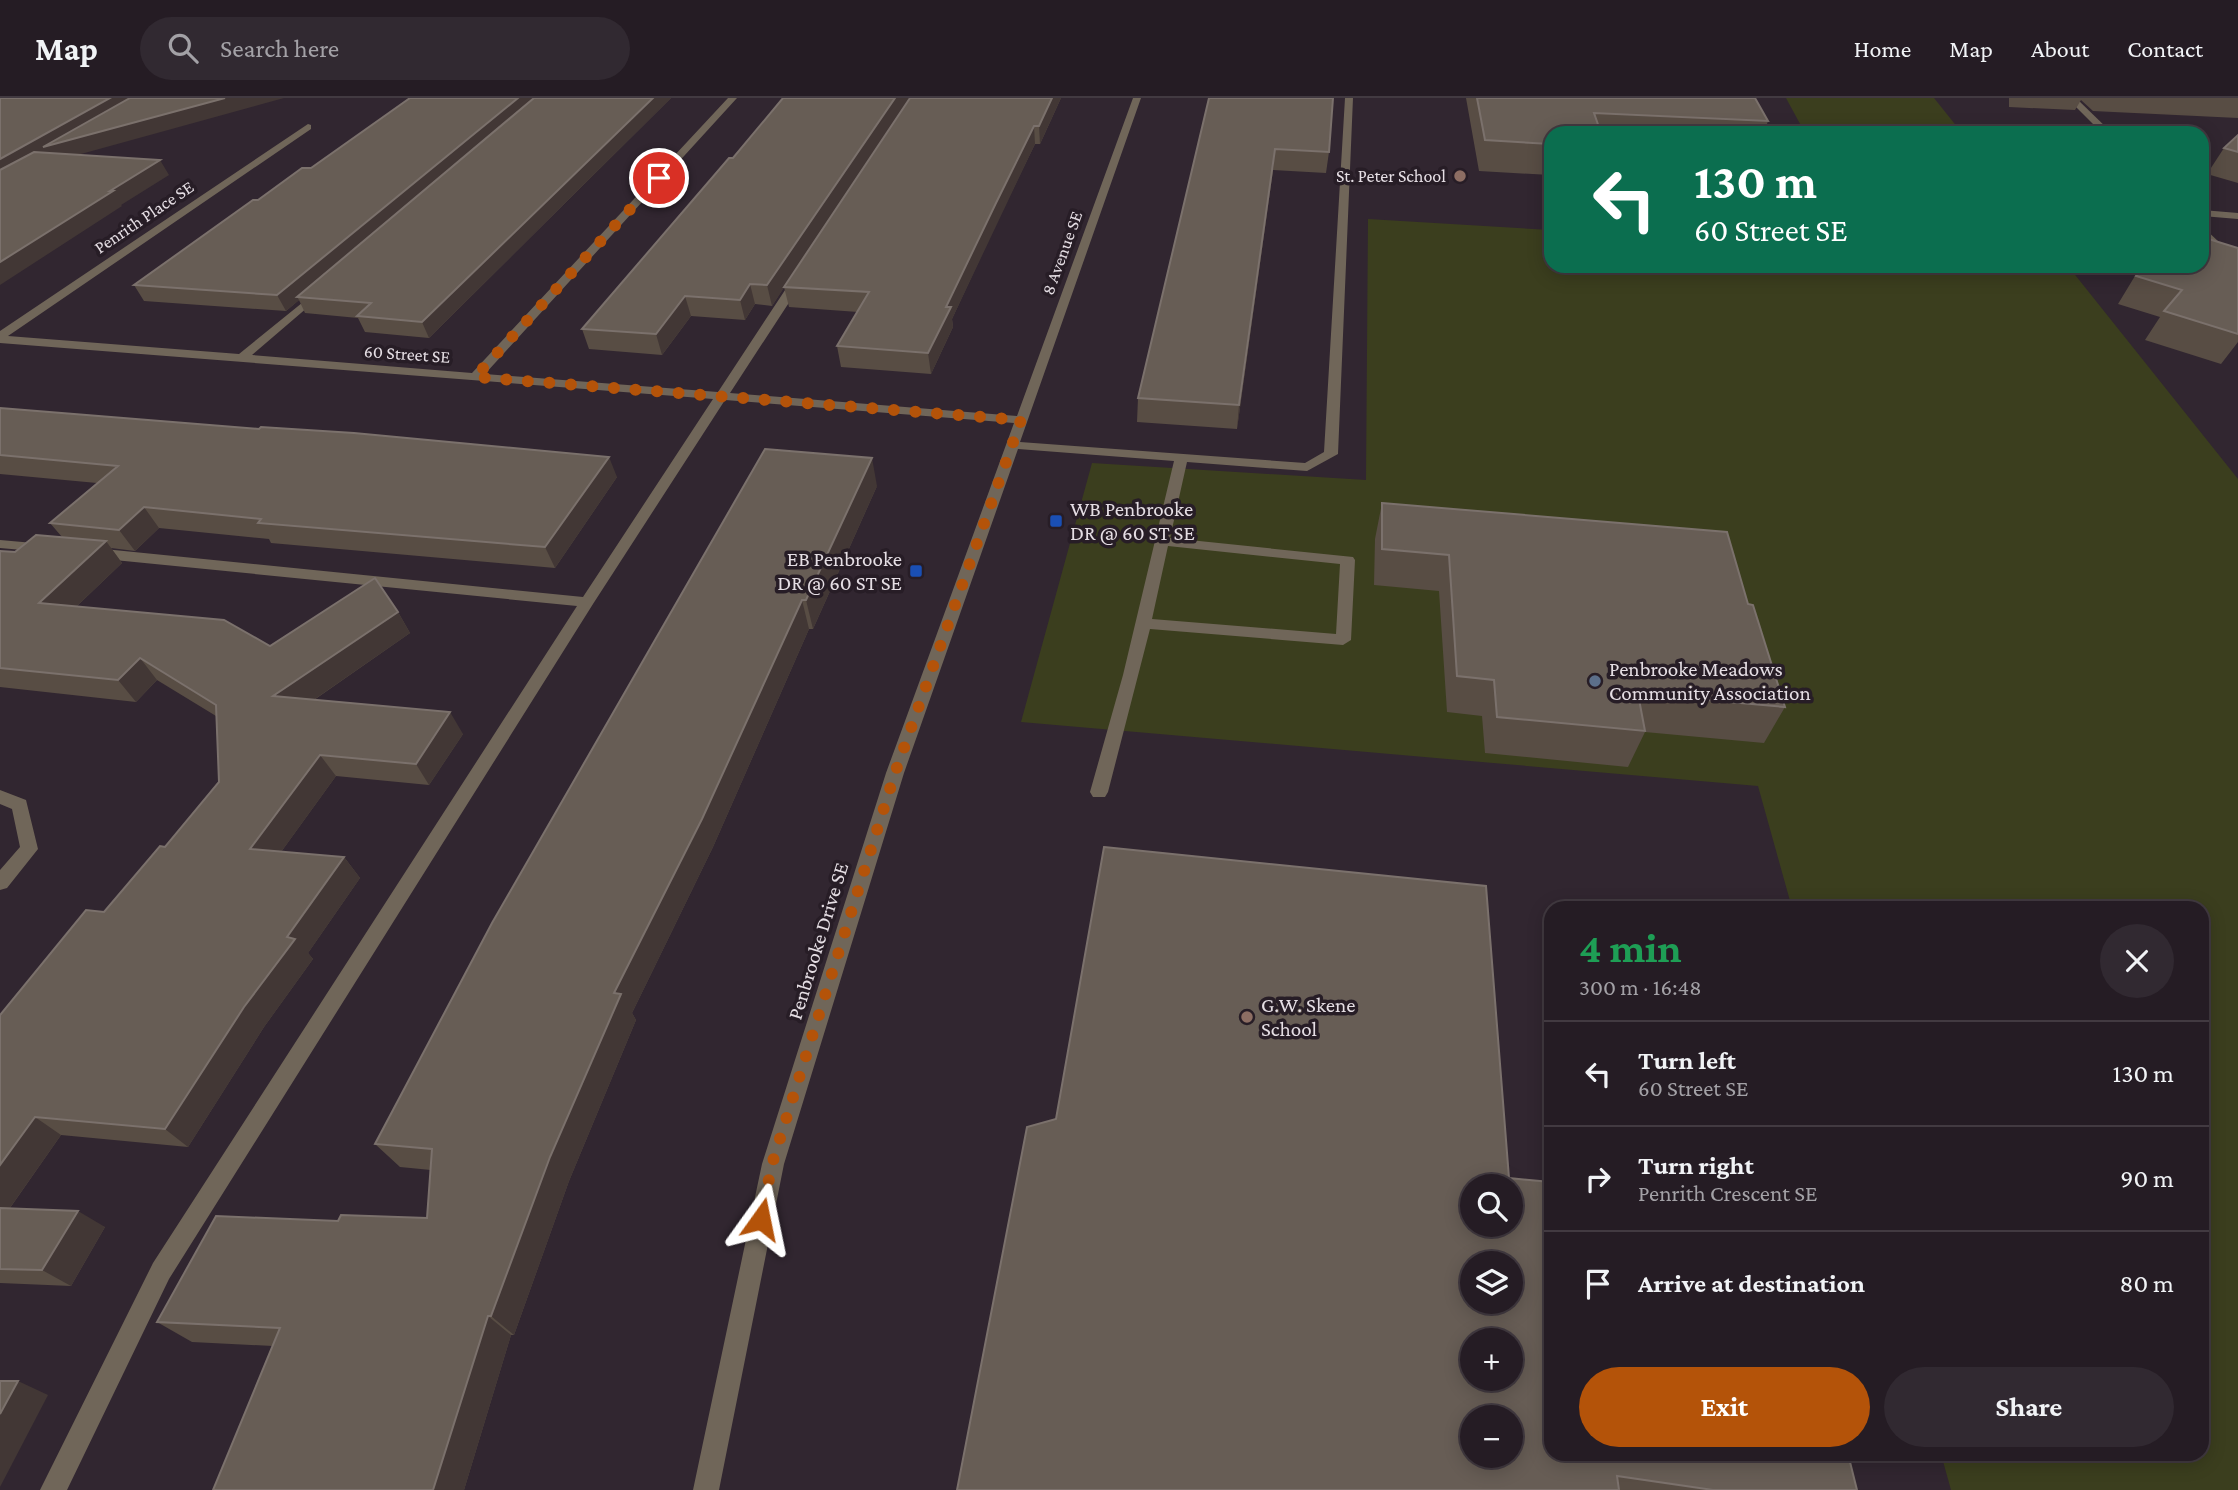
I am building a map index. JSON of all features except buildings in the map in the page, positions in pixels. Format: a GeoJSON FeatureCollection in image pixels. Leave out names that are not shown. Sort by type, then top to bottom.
{"type":"FeatureCollection","features":[{"type":"Feature","properties":{"kind":"street"},"geometry":{"type":"LineString","coordinates":[[475,377],[733,98]]}},
{"type":"Feature","properties":{"kind":"street","name":"8 Avenue SE"},"geometry":{"type":"LineString","coordinates":[[1021,420],[1137,98]]}},
{"type":"Feature","properties":{"kind":"street"},"geometry":{"type":"LineString","coordinates":[[1012,445],[1307,467],[1331,454],[1349,98]]}},
{"type":"Feature","properties":{"kind":"street"},"geometry":{"type":"LineString","coordinates":[[2071,98],[2100,126]]}},
{"type":"Feature","properties":{"kind":"street","name":"Penrith Place SE"},"geometry":{"type":"LineString","coordinates":[[0,338],[308,127]]}},
{"type":"Feature","properties":{"kind":"street"},"geometry":{"type":"LineString","coordinates":[[2209,214],[2238,216]]}},
{"type":"Feature","properties":{"kind":"street"},"geometry":{"type":"LineString","coordinates":[[2209,236],[2238,266]]}},
{"type":"Feature","properties":{"kind":"street"},"geometry":{"type":"LineString","coordinates":[[53,1490],[161,1271],[587,602],[812,259]]}},
{"type":"Feature","properties":{"kind":"street"},"geometry":{"type":"LineString","coordinates":[[241,359],[326,287]]}},
{"type":"Feature","properties":{"kind":"street","name":"60 Street SE"},"geometry":{"type":"LineString","coordinates":[[0,338],[1021,420]]}},
{"type":"Feature","properties":{"kind":"street","name":"Penbrooke Drive SE"},"geometry":{"type":"LineString","coordinates":[[706,1490],[772,1164],[895,773],[1021,420]]}},
{"type":"Feature","properties":{"kind":"street"},"geometry":{"type":"LineString","coordinates":[[1099,792],[1182,457]]}},
{"type":"Feature","properties":{"kind":"street"},"geometry":{"type":"LineString","coordinates":[[1143,622],[1343,640],[1348,560],[1161,541]]}},
{"type":"Feature","properties":{"kind":"street"},"geometry":{"type":"LineString","coordinates":[[0,544],[55,549]]}},
{"type":"Feature","properties":{"kind":"street"},"geometry":{"type":"LineString","coordinates":[[82,552],[587,602]]}},
{"type":"Feature","properties":{"kind":"street"},"geometry":{"type":"LineString","coordinates":[[0,797],[20,804],[29,849],[0,883]]}},
{"type":"Feature","properties":{"kind":"green space"},"geometry":{"type":"Polygon","coordinates":[[[1786,98],[1934,98],[1956,126],[1801,126],[1786,98]]]}},
{"type":"Feature","properties":{"kind":"green space"},"geometry":{"type":"Polygon","coordinates":[[[1368,219],[1544,230],[1544,273],[2074,273],[2238,479],[2238,1490],[1951,1490],[1943,1461],[2209,1461],[2209,901],[1790,901],[1758,786],[1021,722],[1092,463],[1366,480],[1368,219]]]}},
{"type":"Feature","properties":{"kind":"place","name":"St. Peter School"},"geometry":{"type":"Point","coordinates":[1460,176]}},
{"type":"Feature","properties":{"kind":"place","name":"WB Penbrooke DR @ 60 ST SE"},"geometry":{"type":"Point","coordinates":[1056,521]}},
{"type":"Feature","properties":{"kind":"place","name":"EB Penbrooke DR @ 60 ST SE"},"geometry":{"type":"Point","coordinates":[916,571]}},
{"type":"Feature","properties":{"kind":"place","name":"Penbrooke Meadows Community Association"},"geometry":{"type":"Point","coordinates":[1595,681]}},
{"type":"Feature","properties":{"kind":"place","name":"G.W. Skene School"},"geometry":{"type":"Point","coordinates":[1247,1017]}},
{"type":"Feature","properties":{"kind":"route"},"geometry":{"type":"LineString","coordinates":[[659,178],[475,377],[1021,420],[895,773],[772,1164],[761,1219]]}}]}
